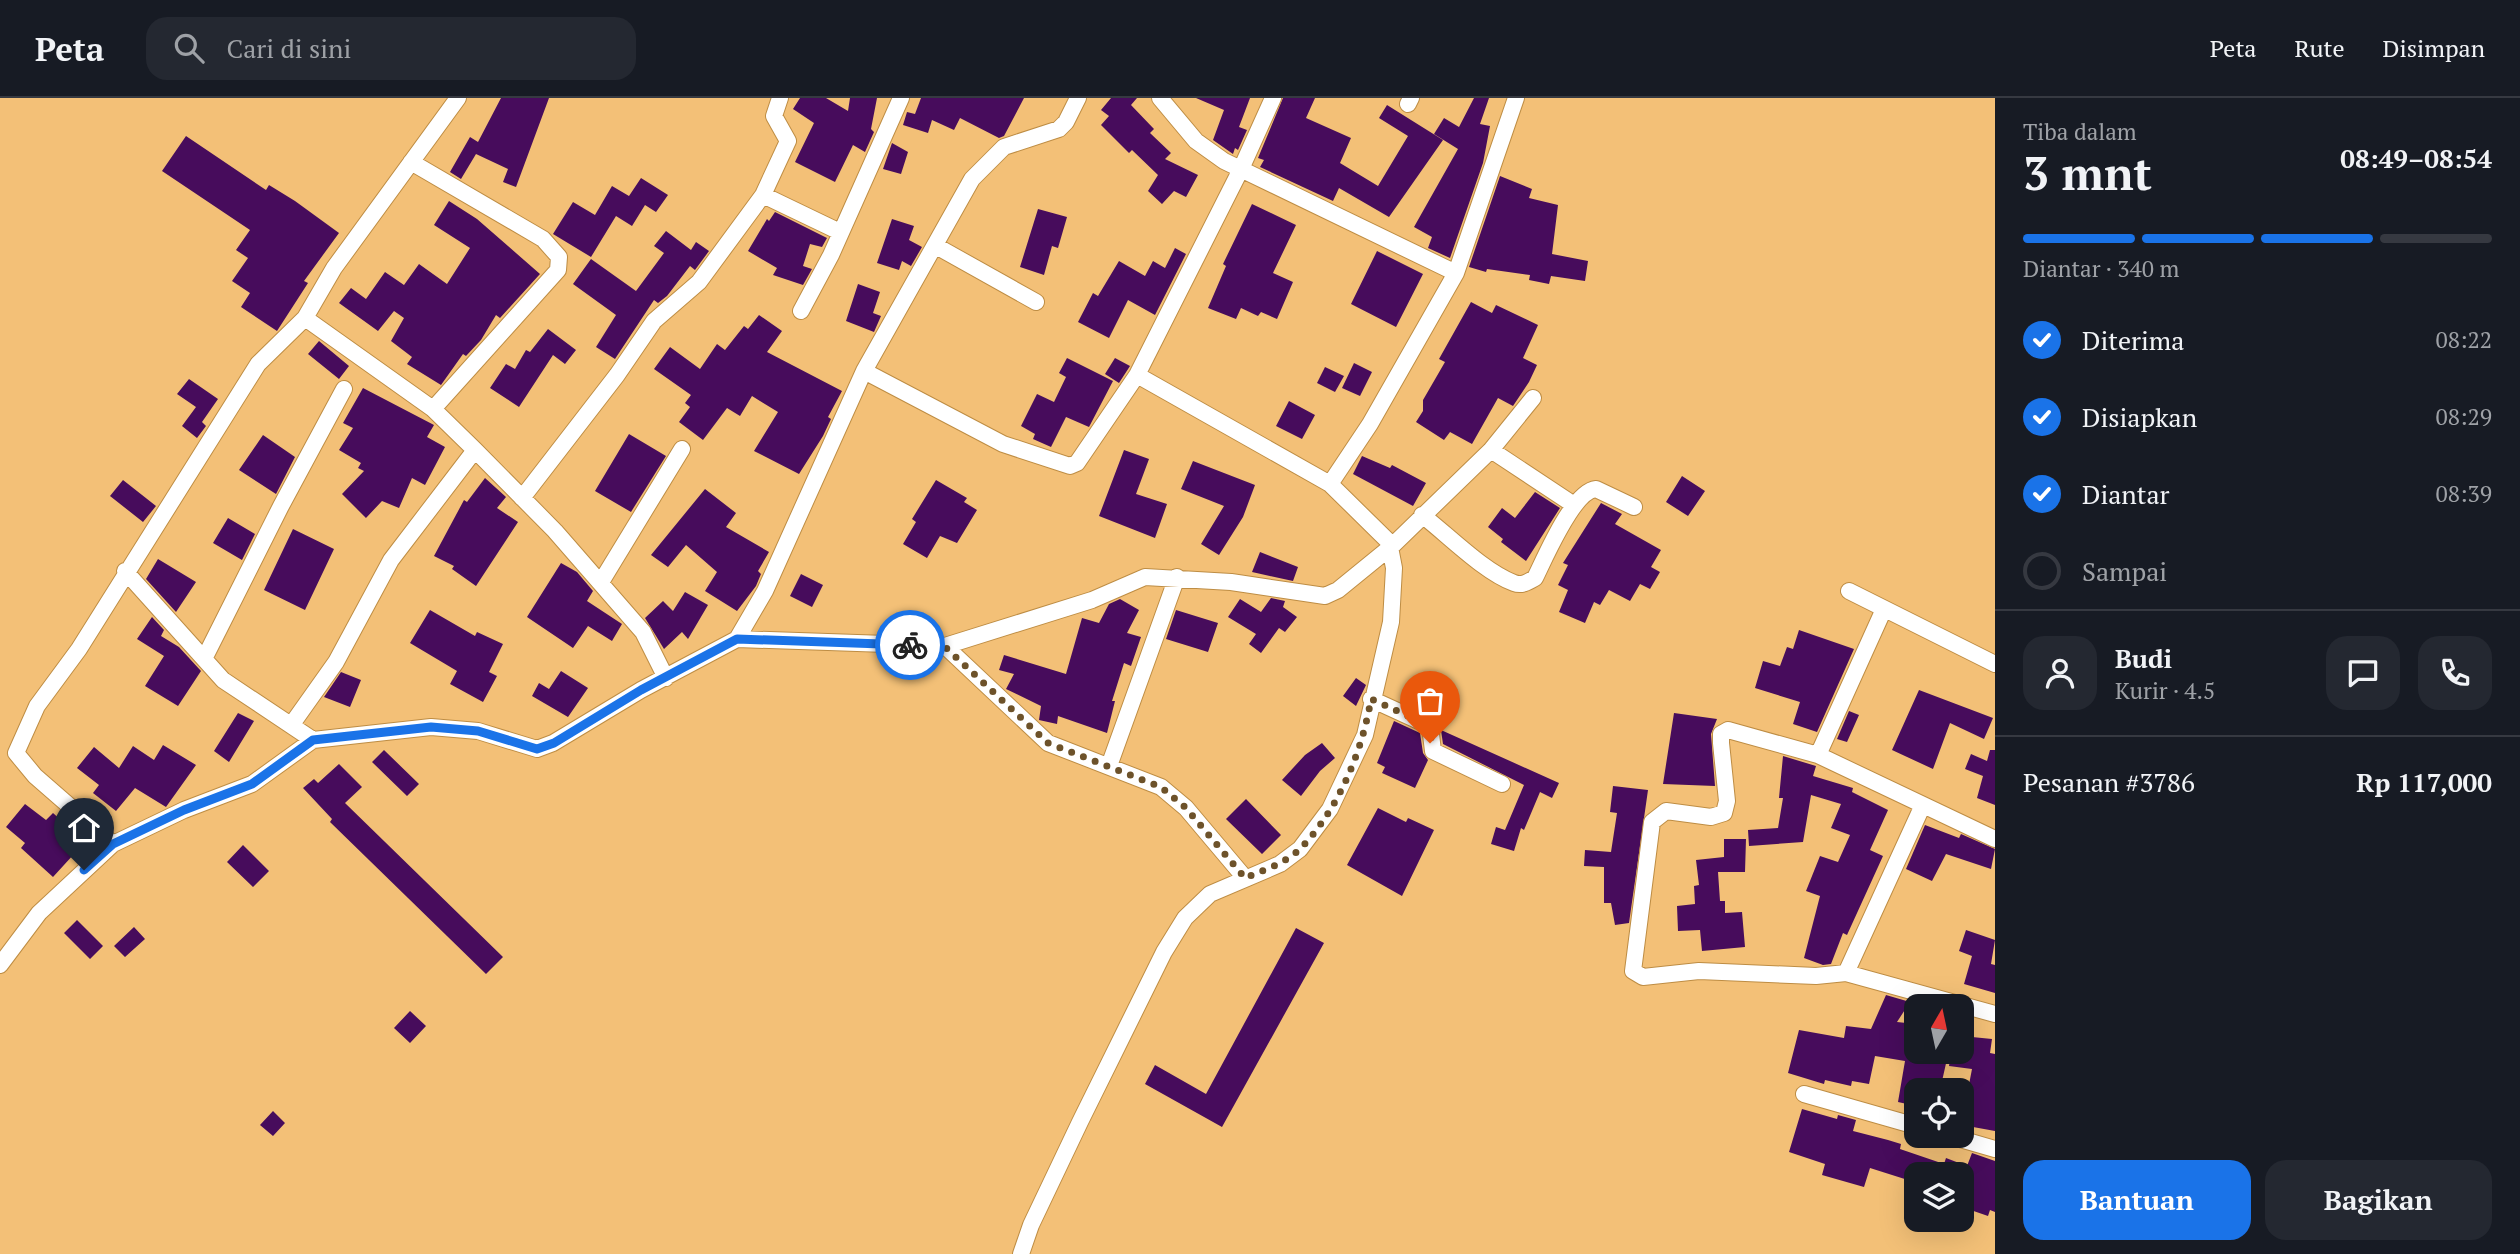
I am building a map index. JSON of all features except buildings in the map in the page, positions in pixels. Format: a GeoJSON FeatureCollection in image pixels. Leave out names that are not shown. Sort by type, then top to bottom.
{"type":"FeatureCollection","features":[{"type":"Feature","properties":{"kind":"street"},"geometry":{"type":"LineString","coordinates":[[113,844],[35,776],[16,753],[37,706],[79,649],[125,571],[258,365],[306,318],[334,268],[458,98]]}},
{"type":"Feature","properties":{"kind":"street"},"geometry":{"type":"LineString","coordinates":[[522,498],[610,386],[654,321],[699,282],[763,195],[788,141],[774,116],[780,98]]}},
{"type":"Feature","properties":{"kind":"street"},"geometry":{"type":"LineString","coordinates":[[801,312],[901,98]]}},
{"type":"Feature","properties":{"kind":"street"},"geometry":{"type":"LineString","coordinates":[[737,639],[765,591],[864,371],[972,179],[990,159],[1020,140],[1051,134],[1059,129],[1066,122],[1078,98]]}},
{"type":"Feature","properties":{"kind":"street"},"geometry":{"type":"LineString","coordinates":[[1160,98],[1196,141],[1241,169],[1456,273]]}},
{"type":"Feature","properties":{"kind":"street"},"geometry":{"type":"LineString","coordinates":[[864,371],[1003,444],[1070,466],[1082,459],[1136,375],[1241,169],[1273,98]]}},
{"type":"Feature","properties":{"kind":"street"},"geometry":{"type":"LineString","coordinates":[[1330,484],[1370,424],[1456,273],[1516,98]]}},
{"type":"Feature","properties":{"kind":"street"},"geometry":{"type":"LineString","coordinates":[[411,162],[543,239],[559,257],[558,270],[433,409]]}},
{"type":"Feature","properties":{"kind":"street"},"geometry":{"type":"LineString","coordinates":[[763,195],[840,232]]}},
{"type":"Feature","properties":{"kind":"street"},"geometry":{"type":"LineString","coordinates":[[936,246],[1037,302]]}},
{"type":"Feature","properties":{"kind":"street"},"geometry":{"type":"LineString","coordinates":[[306,318],[433,409],[475,450],[601,582],[643,632],[666,678]]}},
{"type":"Feature","properties":{"kind":"street"},"geometry":{"type":"LineString","coordinates":[[1021,1254],[1047,1190],[1164,952],[1195,906],[1210,894],[1280,864],[1300,849],[1330,809],[1360,749],[1391,622],[1394,597],[1384,536],[1330,484],[1136,375]]}},
{"type":"Feature","properties":{"kind":"street"},"geometry":{"type":"LineString","coordinates":[[204,659],[344,389]]}},
{"type":"Feature","properties":{"kind":"street"},"geometry":{"type":"LineString","coordinates":[[0,965],[39,913],[113,844],[184,810],[252,784],[313,740],[431,727],[478,731],[537,749],[554,743],[737,639],[944,646],[1092,600],[1138,579],[1177,578],[1325,596],[1338,590],[1384,536],[1422,515],[1491,450],[1533,398]]}},
{"type":"Feature","properties":{"kind":"street"},"geometry":{"type":"LineString","coordinates":[[601,582],[682,449]]}},
{"type":"Feature","properties":{"kind":"street"},"geometry":{"type":"LineString","coordinates":[[292,724],[336,662],[391,560],[475,450]]}},
{"type":"Feature","properties":{"kind":"street"},"geometry":{"type":"LineString","coordinates":[[1491,450],[1574,505]]}},
{"type":"Feature","properties":{"kind":"street"},"geometry":{"type":"LineString","coordinates":[[1422,515],[1481,562],[1516,584],[1524,584],[1535,578],[1574,505],[1592,488],[1634,507]]}},
{"type":"Feature","properties":{"kind":"street"},"geometry":{"type":"LineString","coordinates":[[125,571],[223,680],[313,740]]}},
{"type":"Feature","properties":{"kind":"street"},"geometry":{"type":"LineString","coordinates":[[1109,766],[1177,578]]}},
{"type":"Feature","properties":{"kind":"street"},"geometry":{"type":"LineString","coordinates":[[1849,591],[1995,664]]}},
{"type":"Feature","properties":{"kind":"street"},"geometry":{"type":"LineString","coordinates":[[1818,755],[1884,609]]}},
{"type":"Feature","properties":{"kind":"street"},"geometry":{"type":"LineString","coordinates":[[944,646],[1040,737],[1058,748],[1161,787],[1186,808],[1245,878]]}},
{"type":"Feature","properties":{"kind":"street"},"geometry":{"type":"LineString","coordinates":[[1371,699],[1433,728],[1430,747],[1441,757],[1502,784]]}},
{"type":"Feature","properties":{"kind":"street"},"geometry":{"type":"LineString","coordinates":[[1995,839],[1922,807],[1818,755],[1728,730],[1721,734],[1727,801],[1724,813],[1711,817],[1666,811],[1653,822],[1633,971],[1643,976],[1699,971],[1816,976],[1846,973],[1995,1014]]}},
{"type":"Feature","properties":{"kind":"street"},"geometry":{"type":"LineString","coordinates":[[1846,973],[1922,807]]}},
{"type":"Feature","properties":{"kind":"street"},"geometry":{"type":"LineString","coordinates":[[1804,1094],[1904,1123]]}},
{"type":"Feature","properties":{"kind":"street"},"geometry":{"type":"LineString","coordinates":[[1974,1143],[1995,1149]]}},
{"type":"Feature","properties":{"kind":"way so far"},"geometry":{"type":"LineString","coordinates":[[910,645],[944,646],[1048,743],[1161,787],[1186,808],[1245,878],[1280,864],[1300,849],[1330,809],[1360,749],[1371,699],[1433,728],[1430,743]]}},
{"type":"Feature","properties":{"kind":"route"},"geometry":{"type":"LineString","coordinates":[[84,870],[113,844],[184,810],[252,784],[313,740],[431,727],[478,731],[537,749],[554,743],[641,690],[737,639],[910,645]]}}]}
